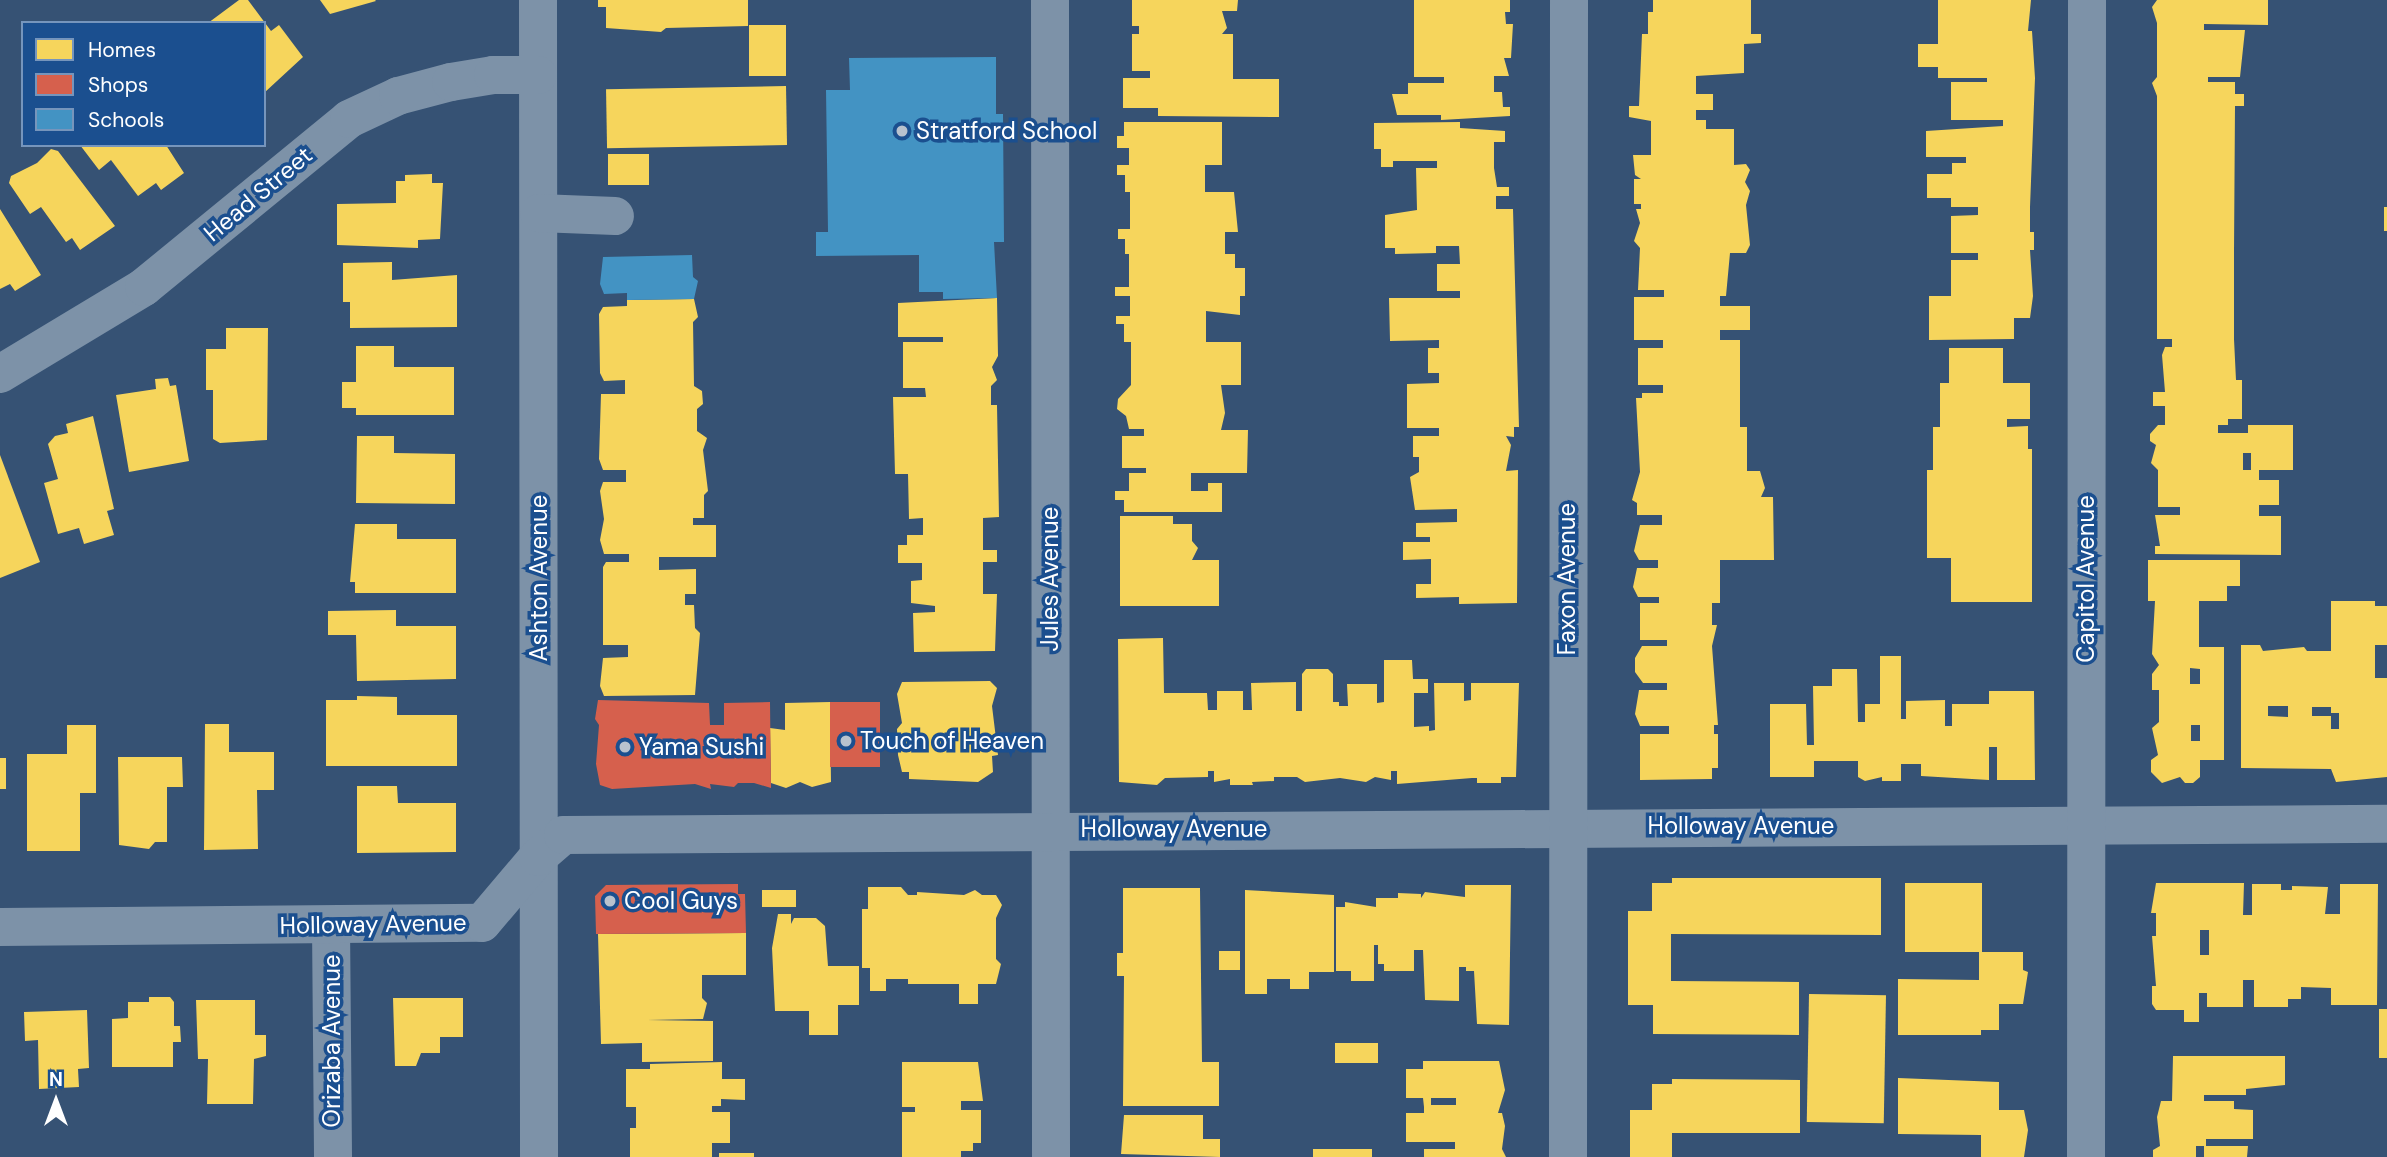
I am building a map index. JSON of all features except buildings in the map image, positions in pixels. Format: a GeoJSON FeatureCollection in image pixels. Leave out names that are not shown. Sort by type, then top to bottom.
{"type":"FeatureCollection","features":[{"type":"Feature","properties":{"kind":"street","name":"Ashton Avenue"},"geometry":{"type":"LineString","coordinates":[[538,0],[539,1157]]}},
{"type":"Feature","properties":{"kind":"street","name":"Jules Avenue"},"geometry":{"type":"LineString","coordinates":[[1050,0],[1051,1157]]}},
{"type":"Feature","properties":{"kind":"street","name":"Faxon Avenue"},"geometry":{"type":"LineString","coordinates":[[1568,1157],[1569,0]]}},
{"type":"Feature","properties":{"kind":"street","name":"Capitol Avenue"},"geometry":{"type":"LineString","coordinates":[[2087,0],[2087,1157]]}},
{"type":"Feature","properties":{"kind":"street","name":"Head Street"},"geometry":{"type":"LineString","coordinates":[[0,374],[144,287],[349,119],[398,96],[451,82],[493,75],[538,75]]}},
{"type":"Feature","properties":{"kind":"street"},"geometry":{"type":"LineString","coordinates":[[540,213],[615,216]]}},
{"type":"Feature","properties":{"kind":"street","name":"Holloway Avenue"},"geometry":{"type":"LineString","coordinates":[[0,927],[482,923],[538,857],[563,835],[1567,826],[2387,824]]}},
{"type":"Feature","properties":{"kind":"street","name":"Orizaba Avenue"},"geometry":{"type":"LineString","coordinates":[[331,925],[333,1157]]}},
{"type":"Feature","properties":{"kind":"place","name":"Stratford School"},"geometry":{"type":"Point","coordinates":[902,131]}},
{"type":"Feature","properties":{"kind":"place","name":"Touch of Heaven"},"geometry":{"type":"Point","coordinates":[846,741]}},
{"type":"Feature","properties":{"kind":"place","name":"Yama Sushi"},"geometry":{"type":"Point","coordinates":[625,747]}},
{"type":"Feature","properties":{"kind":"place","name":"Cool Guys"},"geometry":{"type":"Point","coordinates":[610,901]}}]}
